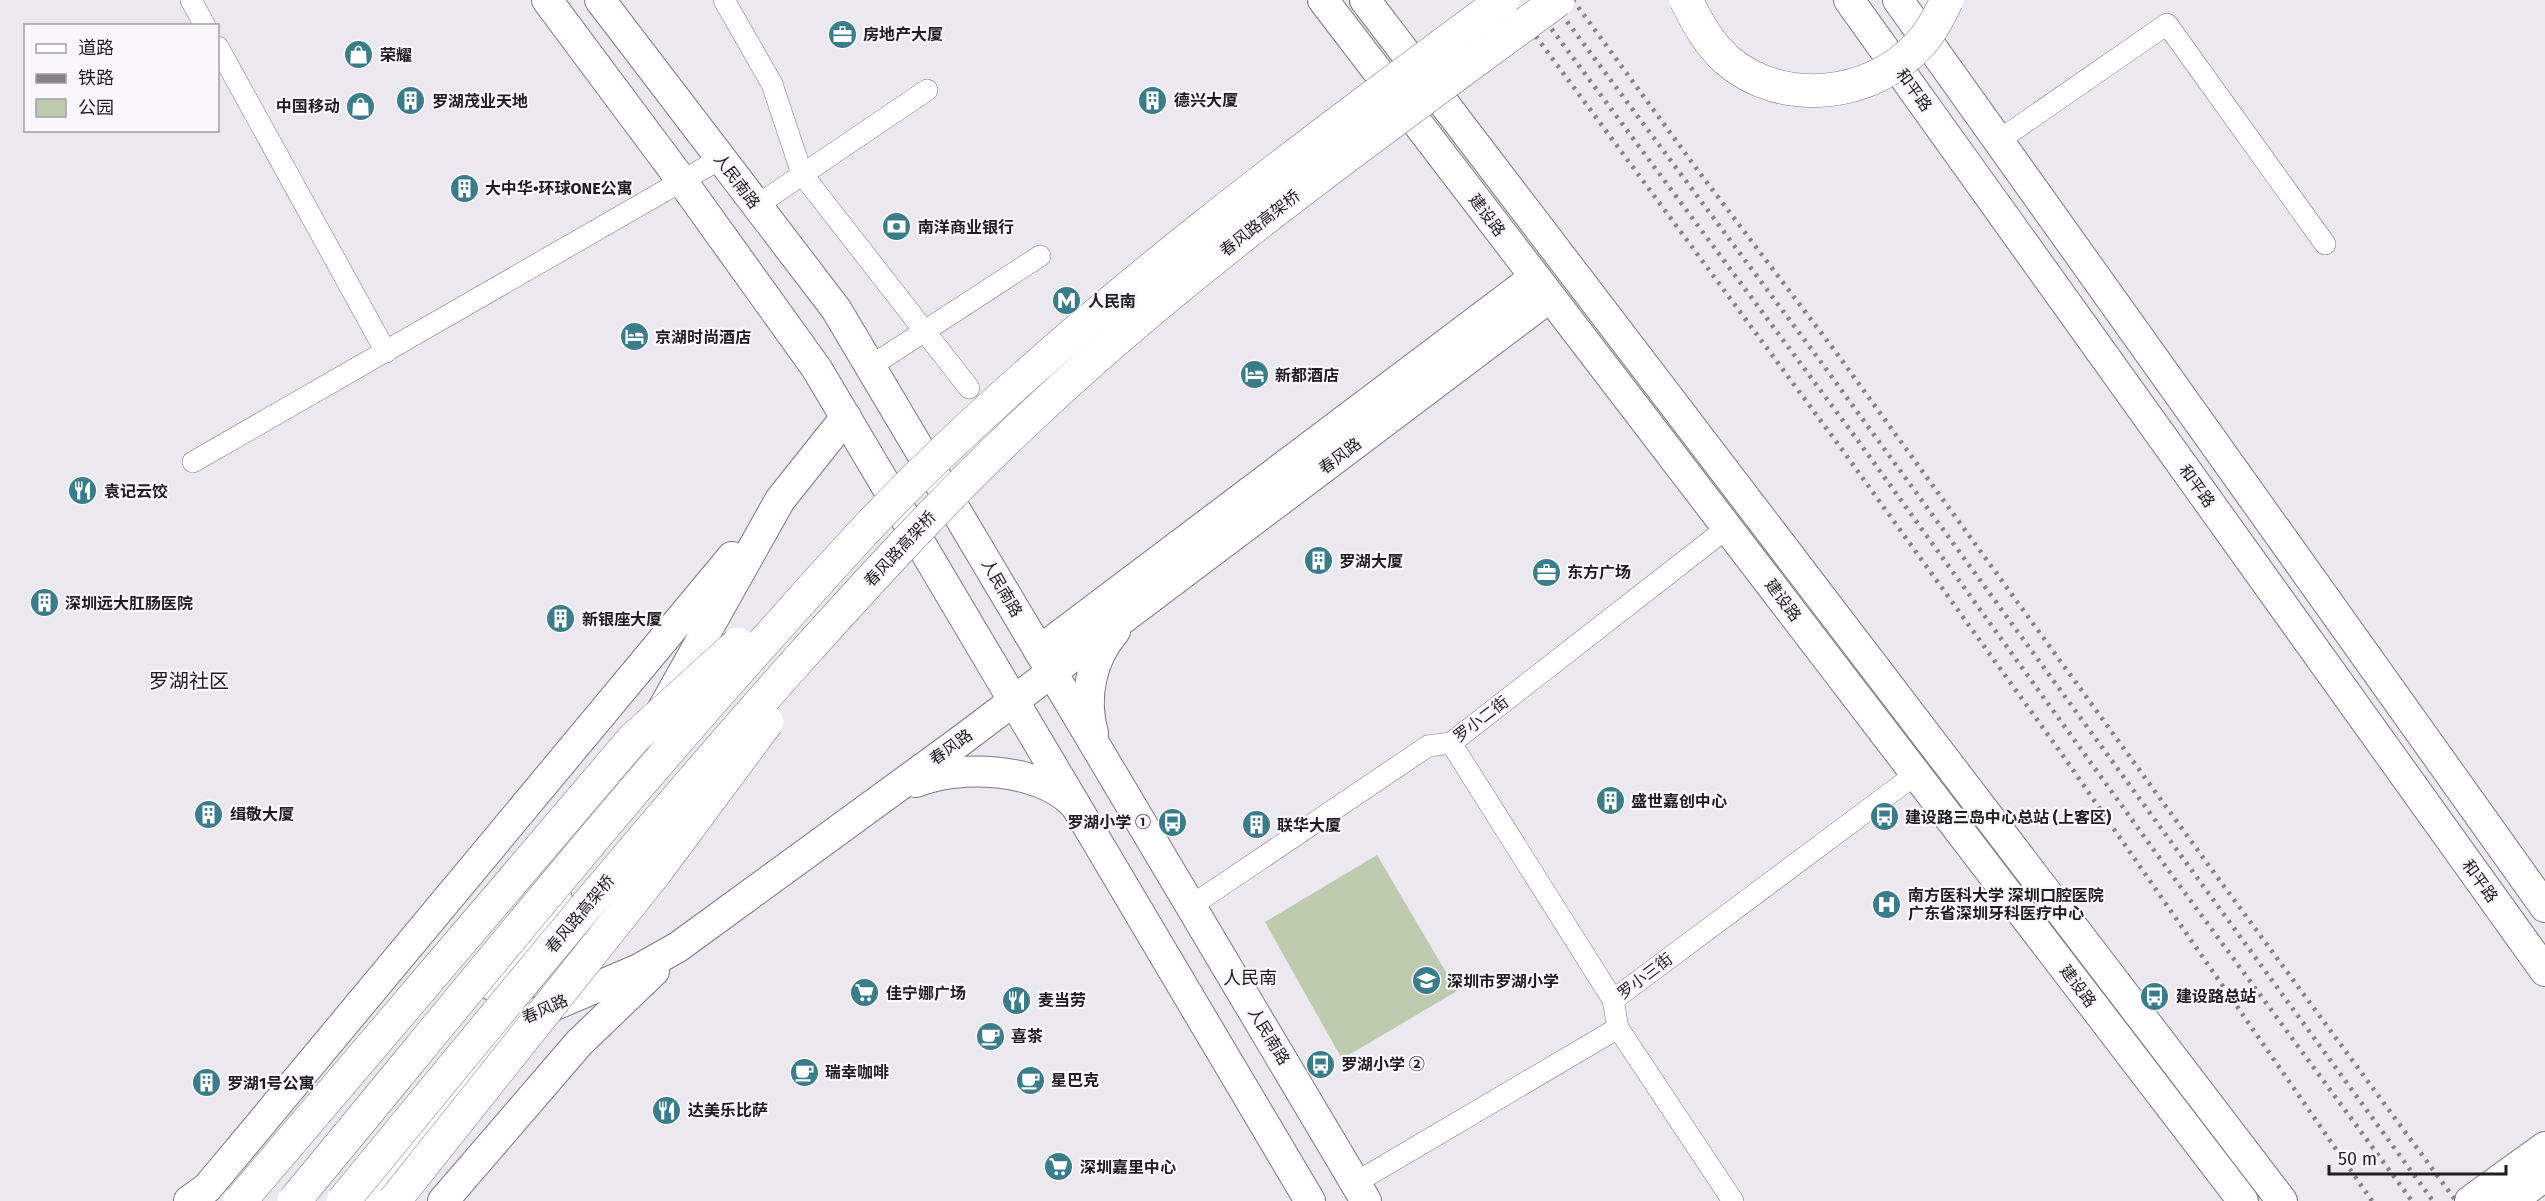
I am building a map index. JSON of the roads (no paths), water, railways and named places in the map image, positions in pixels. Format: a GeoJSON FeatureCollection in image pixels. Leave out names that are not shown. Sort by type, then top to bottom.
{"type":"FeatureCollection","features":[{"type":"Feature","properties":{"kind":"highway","name":"春风路高架桥"},"geometry":{"type":"LineString","coordinates":[[294,1201],[671,746],[866,528],[1017,381],[1138,278],[1276,170],[1503,0]]}},
{"type":"Feature","properties":{"kind":"highway","name":"春风路高架桥"},"geometry":{"type":"LineString","coordinates":[[342,1201],[698,772],[875,575],[1021,426],[1137,324],[1277,209],[1558,0]]}},
{"type":"Feature","properties":{"kind":"highway"},"geometry":{"type":"LineString","coordinates":[[1686,0],[1712,45],[1748,75],[1770,84],[1796,90],[1825,90],[1851,86],[1876,77],[1899,63],[1924,39],[1947,0]]}},
{"type":"Feature","properties":{"kind":"highway"},"geometry":{"type":"LineString","coordinates":[[240,1201],[633,739],[866,528]]}},
{"type":"Feature","properties":{"kind":"highway"},"geometry":{"type":"LineString","coordinates":[[394,1201],[656,873],[875,575]]}},
{"type":"Feature","properties":{"kind":"main road"},"geometry":{"type":"LineString","coordinates":[[547,0],[786,323],[846,417],[1310,1201]]}},
{"type":"Feature","properties":{"kind":"main road","name":"人民南路"},"geometry":{"type":"LineString","coordinates":[[600,0],[836,309],[1361,1192]]}},
{"type":"Feature","properties":{"kind":"main road","name":"建设路"},"geometry":{"type":"LineString","coordinates":[[1323,0],[2243,1201]]}},
{"type":"Feature","properties":{"kind":"main road","name":"建设路"},"geometry":{"type":"LineString","coordinates":[[1365,0],[2282,1201]]}},
{"type":"Feature","properties":{"kind":"main road","name":"和平路"},"geometry":{"type":"LineString","coordinates":[[1849,0],[2545,971]]}},
{"type":"Feature","properties":{"kind":"main road"},"geometry":{"type":"LineString","coordinates":[[1898,0],[2545,907]]}},
{"type":"Feature","properties":{"kind":"main road","name":"春风路"},"geometry":{"type":"LineString","coordinates":[[1046,661],[1130,614],[1543,287]]}},
{"type":"Feature","properties":{"kind":"main road","name":"春风路"},"geometry":{"type":"LineString","coordinates":[[369,1201],[504,1032],[515,1022],[639,969],[678,947],[736,906],[1014,701],[1046,661],[1543,287]]}},
{"type":"Feature","properties":{"kind":"main road"},"geometry":{"type":"LineString","coordinates":[[189,1201],[207,1188],[241,1148],[780,500],[846,417]]}},
{"type":"Feature","properties":{"kind":"main road"},"geometry":{"type":"LineString","coordinates":[[308,1201],[534,936],[780,500]]}},
{"type":"Feature","properties":{"kind":"main road"},"geometry":{"type":"LineString","coordinates":[[1098,747],[1091,726],[1089,681],[1109,638],[1130,614]]}},
{"type":"Feature","properties":{"kind":"main road"},"geometry":{"type":"LineString","coordinates":[[891,792],[927,777],[958,771],[986,772],[1038,783],[1062,794],[1076,807]]}},
{"type":"Feature","properties":{"kind":"main road"},"geometry":{"type":"LineString","coordinates":[[443,1201],[579,1043],[639,984],[736,906]]}},
{"type":"Feature","properties":{"kind":"main road"},"geometry":{"type":"LineString","coordinates":[[2470,1201],[2545,1147]]}},
{"type":"Feature","properties":{"kind":"main road"},"geometry":{"type":"LineString","coordinates":[[2511,1201],[2545,1176]]}},
{"type":"Feature","properties":{"kind":"street"},"geometry":{"type":"LineString","coordinates":[[191,0],[205,24]]}},
{"type":"Feature","properties":{"kind":"street"},"geometry":{"type":"LineString","coordinates":[[724,0],[772,84],[802,174],[923,332],[969,388]]}},
{"type":"Feature","properties":{"kind":"street"},"geometry":{"type":"LineString","coordinates":[[1998,141],[2167,24],[2325,244]]}},
{"type":"Feature","properties":{"kind":"street"},"geometry":{"type":"LineString","coordinates":[[219,49],[386,351]]}},
{"type":"Feature","properties":{"kind":"street"},"geometry":{"type":"LineString","coordinates":[[756,206],[927,90]]}},
{"type":"Feature","properties":{"kind":"street"},"geometry":{"type":"LineString","coordinates":[[193,462],[720,159]]}},
{"type":"Feature","properties":{"kind":"street"},"geometry":{"type":"LineString","coordinates":[[871,366],[1040,256]]}},
{"type":"Feature","properties":{"kind":"street","name":"罗小二街"},"geometry":{"type":"LineString","coordinates":[[1191,906],[1428,746],[1451,743],[1727,528]]}},
{"type":"Feature","properties":{"kind":"street"},"geometry":{"type":"LineString","coordinates":[[1451,743],[1613,1000]]}},
{"type":"Feature","properties":{"kind":"street","name":"罗小三街"},"geometry":{"type":"LineString","coordinates":[[1617,1028],[1613,1000],[1916,774]]}},
{"type":"Feature","properties":{"kind":"street"},"geometry":{"type":"LineString","coordinates":[[1361,1192],[1617,1028],[1733,1201]]}},
{"type":"Feature","properties":{"kind":"railway"},"geometry":{"type":"LineString","coordinates":[[1509,0],[1841,448],[2064,757],[2372,1201]]}},
{"type":"Feature","properties":{"kind":"railway"},"geometry":{"type":"LineString","coordinates":[[1530,0],[1856,438],[2177,882],[2412,1201]]}},
{"type":"Feature","properties":{"kind":"railway"},"geometry":{"type":"LineString","coordinates":[[1551,0],[1818,358],[2433,1201]]}},
{"type":"Feature","properties":{"kind":"railway"},"geometry":{"type":"LineString","coordinates":[[1573,0],[1699,172],[1835,351],[2456,1201]]}},
{"type":"Feature","properties":{"kind":"place","name":"房地产大厦"},"geometry":{"type":"Point","coordinates":[842,34]}},
{"type":"Feature","properties":{"kind":"place","name":"荣耀"},"geometry":{"type":"Point","coordinates":[359,55]}},
{"type":"Feature","properties":{"kind":"place","name":"德兴大厦"},"geometry":{"type":"Point","coordinates":[1153,100]}},
{"type":"Feature","properties":{"kind":"place","name":"罗湖茂业天地"},"geometry":{"type":"Point","coordinates":[411,101]}},
{"type":"Feature","properties":{"kind":"place","name":"中国移动"},"geometry":{"type":"Point","coordinates":[361,106]}},
{"type":"Feature","properties":{"kind":"place","name":"大中华•环球ONE公寓"},"geometry":{"type":"Point","coordinates":[464,188]}},
{"type":"Feature","properties":{"kind":"place","name":"南洋商业银行"},"geometry":{"type":"Point","coordinates":[897,227]}},
{"type":"Feature","properties":{"kind":"place","name":"人民南"},"geometry":{"type":"Point","coordinates":[1067,301]}},
{"type":"Feature","properties":{"kind":"place","name":"京湖时尚酒店"},"geometry":{"type":"Point","coordinates":[634,337]}},
{"type":"Feature","properties":{"kind":"place","name":"新都酒店"},"geometry":{"type":"Point","coordinates":[1254,375]}},
{"type":"Feature","properties":{"kind":"place","name":"袁记云饺"},"geometry":{"type":"Point","coordinates":[83,491]}},
{"type":"Feature","properties":{"kind":"place","name":"罗湖大厦"},"geometry":{"type":"Point","coordinates":[1318,561]}},
{"type":"Feature","properties":{"kind":"place","name":"东方广场"},"geometry":{"type":"Point","coordinates":[1546,572]}},
{"type":"Feature","properties":{"kind":"place","name":"深圳远大肛肠医院"},"geometry":{"type":"Point","coordinates":[44,603]}},
{"type":"Feature","properties":{"kind":"place","name":"新银座大厦"},"geometry":{"type":"Point","coordinates":[561,619]}},
{"type":"Feature","properties":{"kind":"place","name":"盛世嘉创中心"},"geometry":{"type":"Point","coordinates":[1610,801]}},
{"type":"Feature","properties":{"kind":"place","name":"缉敬大厦"},"geometry":{"type":"Point","coordinates":[209,814]}},
{"type":"Feature","properties":{"kind":"place","name":"建设路三岛中心总站 (上客区)"},"geometry":{"type":"Point","coordinates":[1884,817]}},
{"type":"Feature","properties":{"kind":"place","name":"罗湖小学 ①"},"geometry":{"type":"Point","coordinates":[1172,822]}},
{"type":"Feature","properties":{"kind":"place","name":"联华大厦"},"geometry":{"type":"Point","coordinates":[1256,825]}},
{"type":"Feature","properties":{"kind":"place","name":"南方医科大学 深圳口腔医院 广东省深圳牙科医疗中心"},"geometry":{"type":"Point","coordinates":[1887,904]}},
{"type":"Feature","properties":{"kind":"place","name":"深圳市罗湖小学"},"geometry":{"type":"Point","coordinates":[1426,981]}},
{"type":"Feature","properties":{"kind":"place","name":"佳宁娜广场"},"geometry":{"type":"Point","coordinates":[865,993]}},
{"type":"Feature","properties":{"kind":"place","name":"建设路总站"},"geometry":{"type":"Point","coordinates":[2155,996]}},
{"type":"Feature","properties":{"kind":"place","name":"麦当劳"},"geometry":{"type":"Point","coordinates":[1017,1000]}},
{"type":"Feature","properties":{"kind":"place","name":"喜茶"},"geometry":{"type":"Point","coordinates":[990,1036]}},
{"type":"Feature","properties":{"kind":"place","name":"罗湖小学 ②"},"geometry":{"type":"Point","coordinates":[1320,1064]}},
{"type":"Feature","properties":{"kind":"place","name":"瑞幸咖啡"},"geometry":{"type":"Point","coordinates":[804,1072]}},
{"type":"Feature","properties":{"kind":"place","name":"星巴克"},"geometry":{"type":"Point","coordinates":[1030,1080]}},
{"type":"Feature","properties":{"kind":"place","name":"罗湖1号公寓"},"geometry":{"type":"Point","coordinates":[206,1083]}},
{"type":"Feature","properties":{"kind":"place","name":"达美乐比萨"},"geometry":{"type":"Point","coordinates":[667,1110]}},
{"type":"Feature","properties":{"kind":"place","name":"深圳嘉里中心"},"geometry":{"type":"Point","coordinates":[1059,1167]}},
{"type":"Feature","properties":{"kind":"district","name":"罗湖社区"},"geometry":{"type":"Point","coordinates":[189,681]}},
{"type":"Feature","properties":{"kind":"district","name":"人民南"},"geometry":{"type":"Point","coordinates":[1250,978]}}]}
